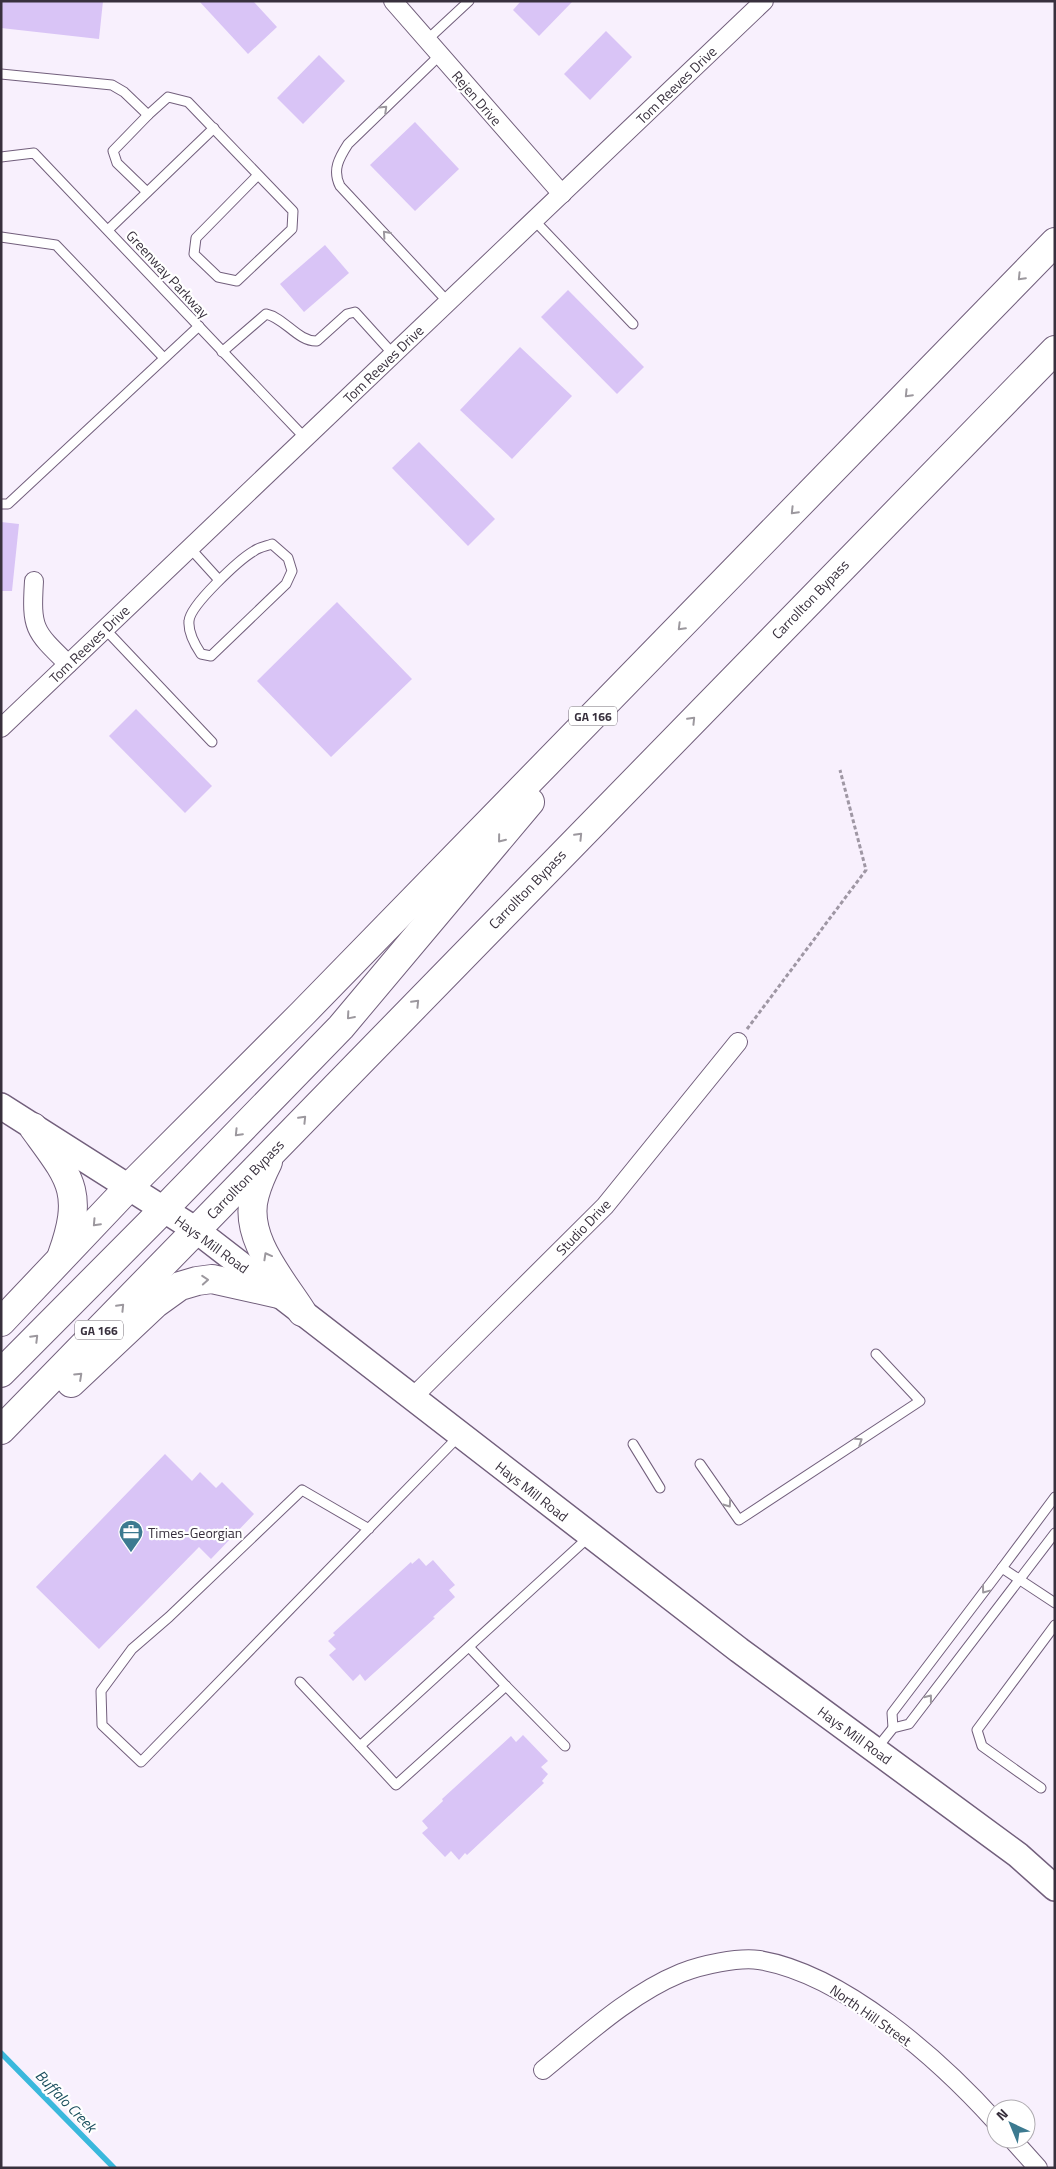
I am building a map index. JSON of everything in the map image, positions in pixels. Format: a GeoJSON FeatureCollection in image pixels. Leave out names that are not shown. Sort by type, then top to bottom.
{"type":"FeatureCollection","features":[{"type":"Feature","properties":{"kind":"main road","name":"GA 166"},"geometry":{"type":"LineString","coordinates":[[1,1322],[129,1187],[302,1014],[1055,242]]}},
{"type":"Feature","properties":{"kind":"main road","name":"Carrollton Bypass"},"geometry":{"type":"LineString","coordinates":[[1,1430],[1055,350]]}},
{"type":"Feature","properties":{"kind":"main road"},"geometry":{"type":"LineString","coordinates":[[1,1373],[341,1027],[502,838],[605,703]]}},
{"type":"Feature","properties":{"kind":"main road"},"geometry":{"type":"LineString","coordinates":[[33,1127],[66,1173],[73,1194],[74,1213],[69,1235],[59,1261]]}},
{"type":"Feature","properties":{"kind":"main road"},"geometry":{"type":"LineString","coordinates":[[272,1151],[254,1195],[253,1215],[255,1229],[269,1259],[302,1312]]}},
{"type":"Feature","properties":{"kind":"main road"},"geometry":{"type":"LineString","coordinates":[[1,1441],[43,1410],[155,1304],[180,1286],[212,1279],[279,1294]]}},
{"type":"Feature","properties":{"kind":"street","name":"Rejen Drive"},"geometry":{"type":"LineString","coordinates":[[393,1],[562,194]]}},
{"type":"Feature","properties":{"kind":"street","name":"Tom Reeves Drive"},"geometry":{"type":"LineString","coordinates":[[1,728],[764,1]]}},
{"type":"Feature","properties":{"kind":"street"},"geometry":{"type":"LineString","coordinates":[[34,580],[33,619],[38,634],[68,664]]}},
{"type":"Feature","properties":{"kind":"street","name":"Studio Drive"},"geometry":{"type":"LineString","coordinates":[[412,1398],[605,1206],[738,1042]]}},
{"type":"Feature","properties":{"kind":"street","name":"Hays Mill Road"},"geometry":{"type":"LineString","coordinates":[[1,1106],[196,1230],[590,1536],[739,1650],[1018,1856],[1055,1888]]}},
{"type":"Feature","properties":{"kind":"street","name":"North Hill Street"},"geometry":{"type":"LineString","coordinates":[[543,2070],[601,2023],[647,1991],[682,1972],[721,1962],[758,1960],[803,1972],[845,1994],[896,2029],[965,2088],[986,2111]]}},
{"type":"Feature","properties":{"kind":"street"},"geometry":{"type":"LineString","coordinates":[[1021,2149],[1038,2168]]}},
{"type":"Feature","properties":{"kind":"lane"},"geometry":{"type":"LineString","coordinates":[[427,40],[469,1]]}},
{"type":"Feature","properties":{"kind":"lane"},"geometry":{"type":"LineString","coordinates":[[440,55],[348,144],[335,168],[336,179],[340,186],[448,302]]}},
{"type":"Feature","properties":{"kind":"lane"},"geometry":{"type":"LineString","coordinates":[[1,74],[112,86],[124,92],[148,115]]}},
{"type":"Feature","properties":{"kind":"lane"},"geometry":{"type":"LineString","coordinates":[[147,192],[117,164],[113,151],[168,97],[188,102],[293,211],[292,228],[237,281],[218,277],[194,254],[196,238],[258,175]]}},
{"type":"Feature","properties":{"kind":"lane"},"geometry":{"type":"LineString","coordinates":[[108,230],[214,128]]}},
{"type":"Feature","properties":{"kind":"lane","name":"Greenway Parkway"},"geometry":{"type":"LineString","coordinates":[[1,158],[34,153],[305,438]]}},
{"type":"Feature","properties":{"kind":"lane"},"geometry":{"type":"LineString","coordinates":[[534,220],[633,324]]}},
{"type":"Feature","properties":{"kind":"lane"},"geometry":{"type":"LineString","coordinates":[[1,236],[56,245],[164,358]]}},
{"type":"Feature","properties":{"kind":"lane"},"geometry":{"type":"LineString","coordinates":[[222,352],[266,314],[276,316],[309,342],[317,341],[347,314],[355,312],[393,354]]}},
{"type":"Feature","properties":{"kind":"lane"},"geometry":{"type":"LineString","coordinates":[[1,504],[8,504],[198,326]]}},
{"type":"Feature","properties":{"kind":"lane"},"geometry":{"type":"LineString","coordinates":[[272,544],[288,558],[292,571],[286,584],[211,656],[201,654],[193,641],[189,620],[195,608],[219,580],[254,550],[272,544]]}},
{"type":"Feature","properties":{"kind":"lane"},"geometry":{"type":"LineString","coordinates":[[190,548],[219,580]]}},
{"type":"Feature","properties":{"kind":"lane"},"geometry":{"type":"LineString","coordinates":[[105,629],[212,742]]}},
{"type":"Feature","properties":{"kind":"lane"},"geometry":{"type":"LineString","coordinates":[[700,1464],[739,1520],[920,1401],[876,1354]]}},
{"type":"Feature","properties":{"kind":"lane"},"geometry":{"type":"LineString","coordinates":[[369,1529],[302,1490],[170,1617],[132,1649],[101,1691],[102,1725],[142,1762],[369,1529],[460,1435]]}},
{"type":"Feature","properties":{"kind":"lane"},"geometry":{"type":"LineString","coordinates":[[633,1444],[660,1488]]}},
{"type":"Feature","properties":{"kind":"lane"},"geometry":{"type":"LineString","coordinates":[[893,1728],[892,1713],[1055,1497]]}},
{"type":"Feature","properties":{"kind":"lane"},"geometry":{"type":"LineString","coordinates":[[876,1750],[893,1728],[908,1724],[1055,1532]]}},
{"type":"Feature","properties":{"kind":"lane"},"geometry":{"type":"LineString","coordinates":[[360,1746],[590,1536]]}},
{"type":"Feature","properties":{"kind":"lane"},"geometry":{"type":"LineString","coordinates":[[1002,1568],[1055,1603]]}},
{"type":"Feature","properties":{"kind":"lane"},"geometry":{"type":"LineString","coordinates":[[1041,1788],[982,1746],[977,1730],[1055,1625]]}},
{"type":"Feature","properties":{"kind":"lane"},"geometry":{"type":"LineString","coordinates":[[469,1647],[564,1746]]}},
{"type":"Feature","properties":{"kind":"lane"},"geometry":{"type":"LineString","coordinates":[[300,1682],[396,1785],[506,1686]]}},
{"type":"Feature","properties":{"kind":"path"},"geometry":{"type":"LineString","coordinates":[[738,1042],[866,870],[840,770]]}},
{"type":"Feature","properties":{"kind":"building"},"geometry":{"type":"Polygon","coordinates":[[[1,1],[103,1],[99,39],[1,28],[1,1]]]}},
{"type":"Feature","properties":{"kind":"building"},"geometry":{"type":"Polygon","coordinates":[[[199,1],[253,1],[277,27],[248,54],[199,1]]]}},
{"type":"Feature","properties":{"kind":"building"},"geometry":{"type":"Polygon","coordinates":[[[521,1],[573,1],[539,36],[513,10],[521,1]]]}},
{"type":"Feature","properties":{"kind":"building"},"geometry":{"type":"Polygon","coordinates":[[[606,31],[632,57],[590,100],[564,74],[606,31]]]}},
{"type":"Feature","properties":{"kind":"building"},"geometry":{"type":"Polygon","coordinates":[[[319,55],[345,81],[303,124],[277,98],[319,55]]]}},
{"type":"Feature","properties":{"kind":"building"},"geometry":{"type":"Polygon","coordinates":[[[415,122],[459,169],[415,211],[370,165],[415,122]]]}},
{"type":"Feature","properties":{"kind":"building"},"geometry":{"type":"Polygon","coordinates":[[[325,245],[349,273],[304,312],[280,284],[325,245]]]}},
{"type":"Feature","properties":{"kind":"building"},"geometry":{"type":"Polygon","coordinates":[[[568,290],[644,367],[617,394],[541,317],[568,290]]]}},
{"type":"Feature","properties":{"kind":"building"},"geometry":{"type":"Polygon","coordinates":[[[520,347],[572,396],[512,459],[460,410],[520,347]]]}},
{"type":"Feature","properties":{"kind":"building"},"geometry":{"type":"Polygon","coordinates":[[[419,442],[495,519],[468,546],[392,468],[419,442]]]}},
{"type":"Feature","properties":{"kind":"building"},"geometry":{"type":"Polygon","coordinates":[[[1,522],[19,524],[12,591],[1,591],[1,522]]]}},
{"type":"Feature","properties":{"kind":"building"},"geometry":{"type":"Polygon","coordinates":[[[337,602],[412,679],[331,757],[257,681],[337,602]]]}},
{"type":"Feature","properties":{"kind":"building"},"geometry":{"type":"Polygon","coordinates":[[[136,709],[212,786],[185,813],[109,736],[136,709]]]}},
{"type":"Feature","properties":{"kind":"building","name":"Times-Georgian"},"geometry":{"type":"Polygon","coordinates":[[[165,1454],[192,1481],[200,1472],[216,1488],[222,1482],[254,1514],[211,1559],[199,1547],[99,1649],[36,1587],[165,1454]]]}},
{"type":"Feature","properties":{"kind":"building"},"geometry":{"type":"Polygon","coordinates":[[[419,1558],[426,1566],[433,1560],[455,1585],[449,1590],[455,1597],[433,1617],[435,1618],[365,1681],[360,1674],[353,1681],[329,1655],[336,1649],[328,1641],[335,1635],[333,1633],[411,1562],[412,1564],[419,1558]]]}},
{"type":"Feature","properties":{"kind":"building"},"geometry":{"type":"Polygon","coordinates":[[[523,1735],[548,1761],[541,1767],[548,1774],[542,1781],[544,1783],[467,1855],[465,1853],[459,1860],[451,1851],[445,1857],[422,1833],[428,1828],[422,1821],[443,1801],[442,1799],[511,1736],[516,1742],[523,1735]]]}},
{"type":"Feature","properties":{"kind":"waterway","name":"Buffalo Creek"},"geometry":{"type":"LineString","coordinates":[[1,2053],[114,2168]]}},
{"type":"Feature","properties":{"kind":"place","name":"Times-Georgian"},"geometry":{"type":"Point","coordinates":[131,1553]}}]}
